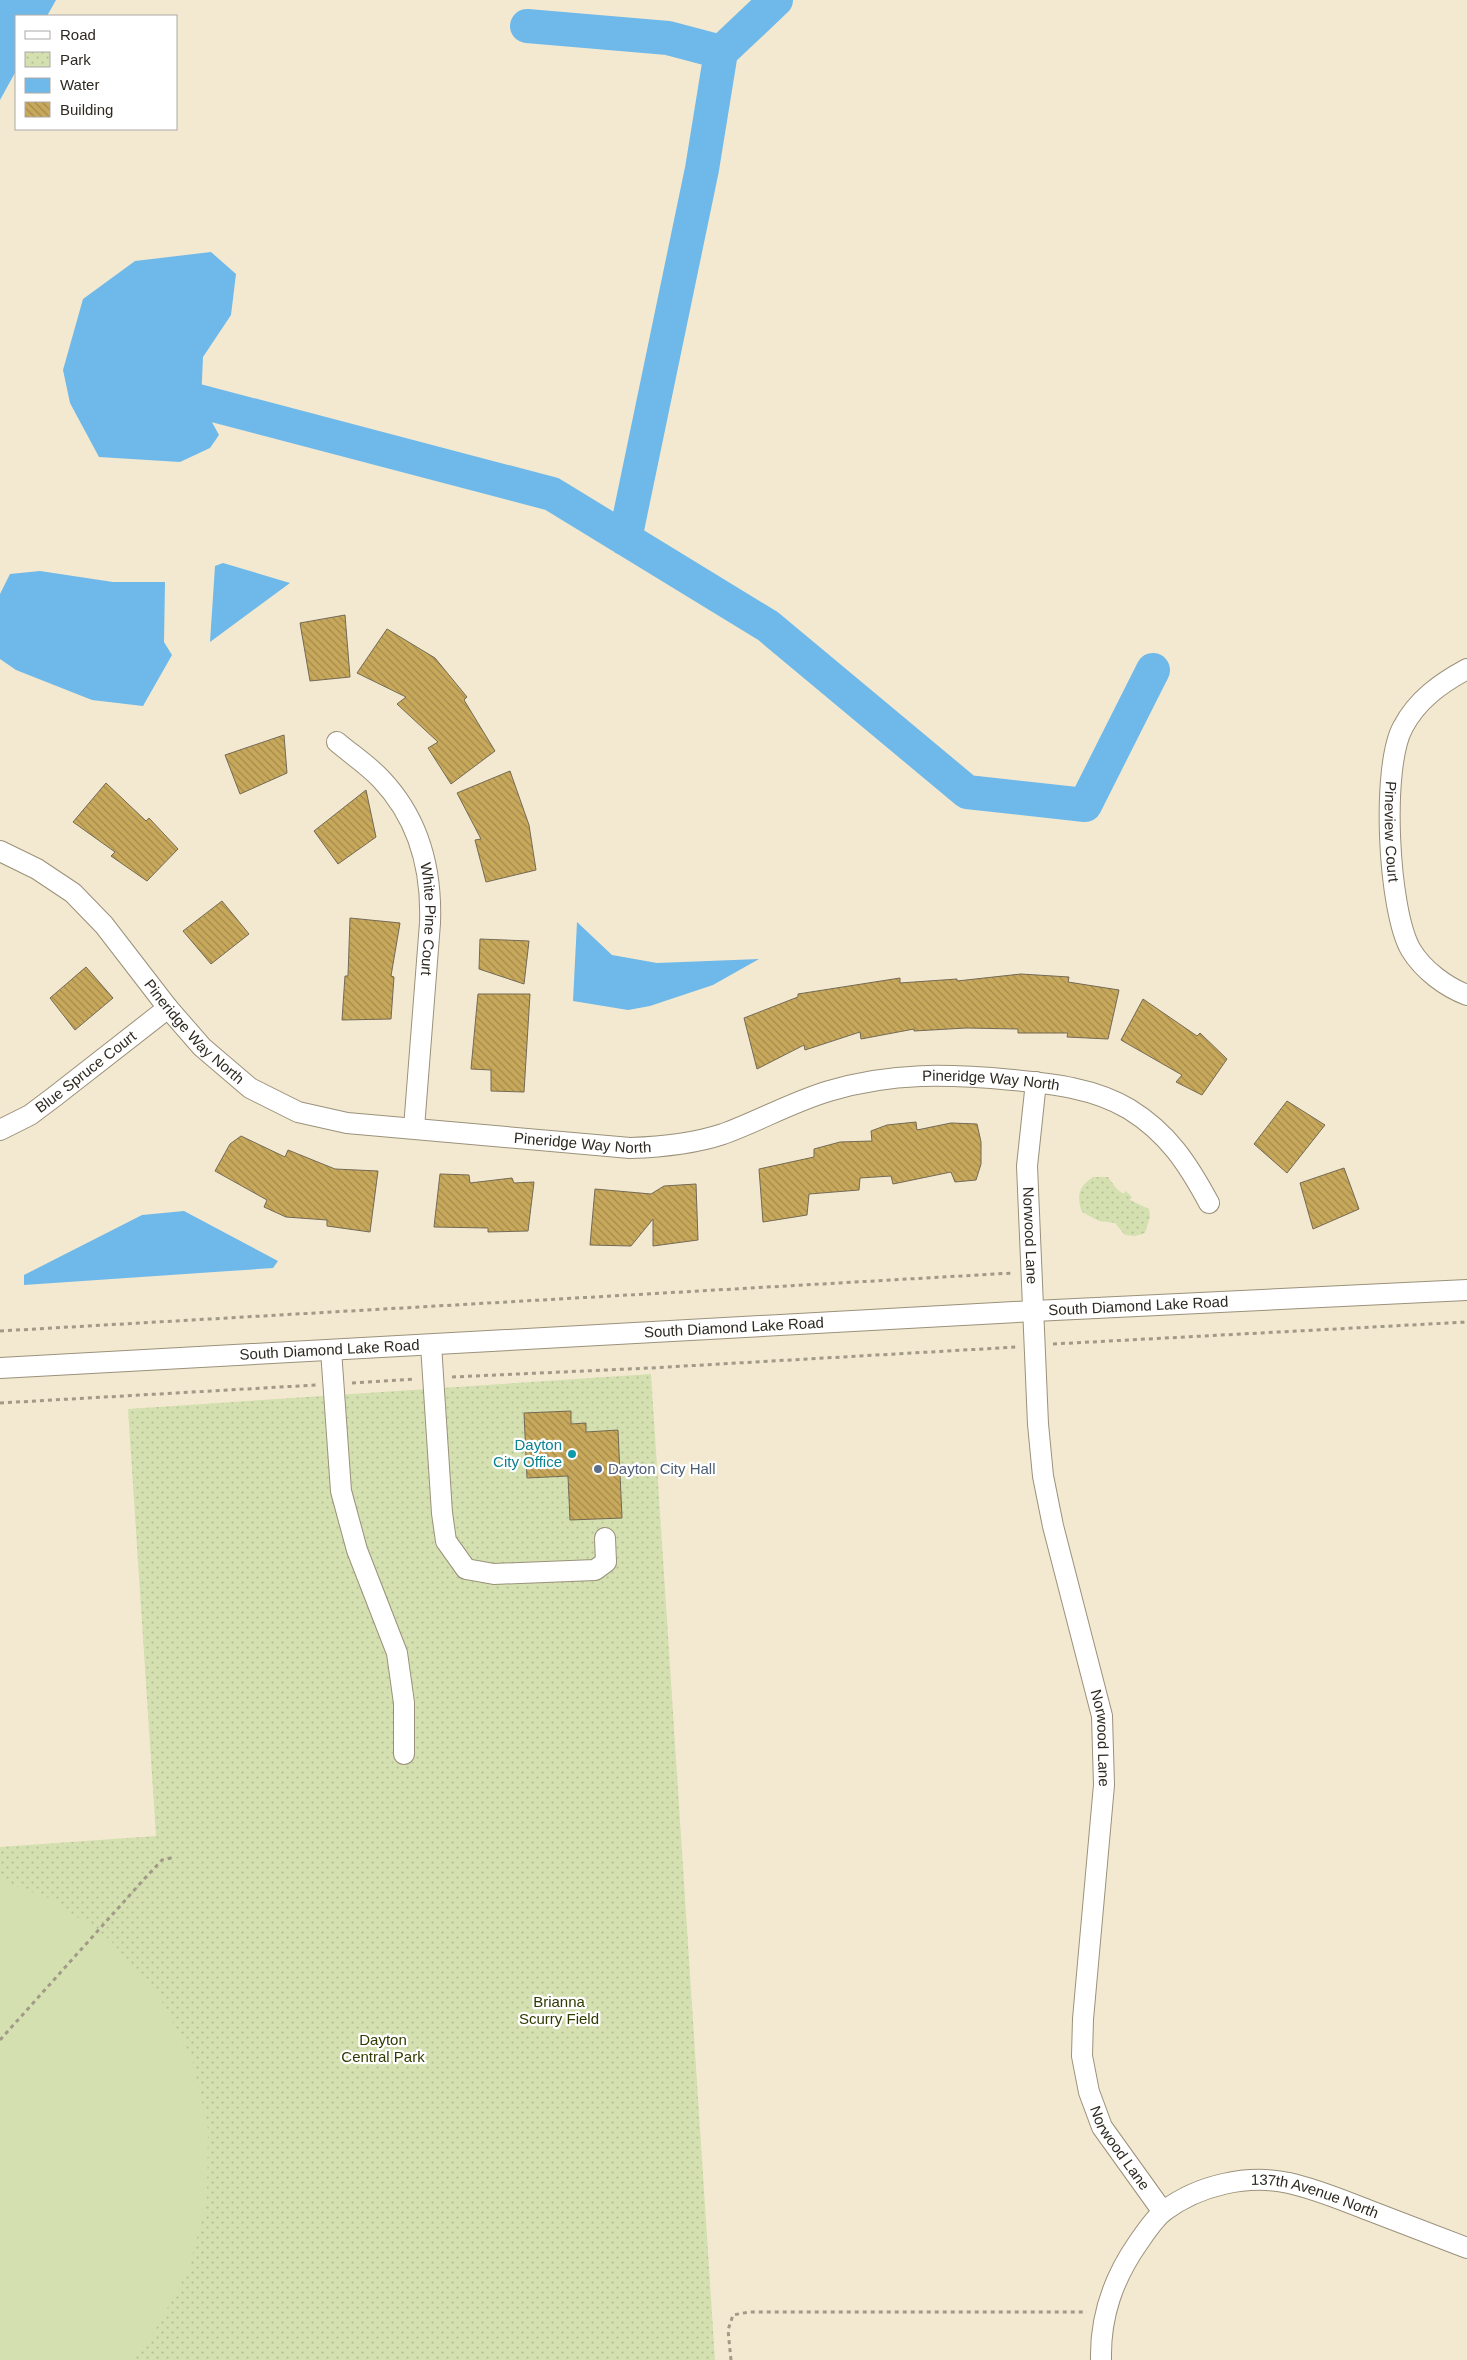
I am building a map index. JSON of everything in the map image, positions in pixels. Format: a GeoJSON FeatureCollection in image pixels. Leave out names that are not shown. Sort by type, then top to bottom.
{"type":"FeatureCollection","features":[{"type":"Feature","properties":{"kind":"street","name":"Pineview Court"},"geometry":{"type":"LineString","coordinates":[[1467,669],[1443,682],[1420,703],[1402,727],[1392,755],[1389,784],[1394,893],[1400,923],[1412,951],[1432,974],[1457,991],[1467,995]]}},
{"type":"Feature","properties":{"kind":"street","name":"White Pine Court"},"geometry":{"type":"LineString","coordinates":[[337,742],[380,778],[393,794],[410,820],[425,858],[431,900],[414,1128]]}},
{"type":"Feature","properties":{"kind":"street","name":"Pineridge Way North"},"geometry":{"type":"LineString","coordinates":[[0,851],[37,869],[72,893],[104,925],[168,1008],[202,1047],[250,1088],[298,1112],[347,1123],[630,1148],[667,1146],[723,1134],[786,1106],[829,1091],[873,1081],[950,1074],[1036,1082],[1097,1094],[1129,1109],[1171,1144],[1190,1167],[1209,1203]]}},
{"type":"Feature","properties":{"kind":"street","name":"Blue Spruce Court"},"geometry":{"type":"LineString","coordinates":[[0,1130],[42,1106],[168,1008]]}},
{"type":"Feature","properties":{"kind":"street","name":"Norwood Lane"},"geometry":{"type":"LineString","coordinates":[[1036,1082],[1026,1166],[1038,1424],[1043,1476],[1053,1526],[1097,1691],[1102,1716],[1105,1751],[1104,1785],[1083,2019],[1082,2056],[1090,2092],[1102,2127],[1163,2212]]}},
{"type":"Feature","properties":{"kind":"street","name":"South Diamond Lake Road"},"geometry":{"type":"LineString","coordinates":[[0,1368],[1034,1311],[1467,1290]]}},
{"type":"Feature","properties":{"kind":"street"},"geometry":{"type":"LineString","coordinates":[[431,1345],[442,1513],[446,1541],[466,1569],[494,1574],[595,1570],[606,1562],[605,1538]]}},
{"type":"Feature","properties":{"kind":"street"},"geometry":{"type":"LineString","coordinates":[[331,1350],[341,1491],[357,1550],[397,1653],[404,1712],[404,1754]]}},
{"type":"Feature","properties":{"kind":"street","name":"137th Avenue North"},"geometry":{"type":"LineString","coordinates":[[1163,2212],[1192,2194],[1222,2184],[1256,2179],[1288,2183],[1320,2192],[1467,2248]]}},
{"type":"Feature","properties":{"kind":"street"},"geometry":{"type":"LineString","coordinates":[[1101,2360],[1102,2326],[1110,2294],[1123,2264],[1163,2212]]}},
{"type":"Feature","properties":{"kind":"path"},"geometry":{"type":"LineString","coordinates":[[0,1331],[1032,1273]]}},
{"type":"Feature","properties":{"kind":"path"},"geometry":{"type":"LineString","coordinates":[[0,1403],[1467,1322]]}},
{"type":"Feature","properties":{"kind":"path"},"geometry":{"type":"LineString","coordinates":[[0,2040],[162,1860],[175,1857]]}},
{"type":"Feature","properties":{"kind":"path"},"geometry":{"type":"LineString","coordinates":[[731,2360],[728,2330],[734,2315],[749,2312],[1106,2312]]}},
{"type":"Feature","properties":{"kind":"green space"},"geometry":{"type":"Polygon","coordinates":[[[1093,1177],[1108,1177],[1123,1194],[1126,1191],[1132,1197],[1130,1200],[1149,1209],[1150,1217],[1145,1233],[1135,1236],[1125,1235],[1115,1223],[1099,1221],[1082,1212],[1079,1201],[1080,1192],[1088,1180],[1093,1177]]]}},
{"type":"Feature","properties":{"kind":"green space","name":"Dayton Central Park"},"geometry":{"type":"Polygon","coordinates":[[[651,1374],[715,2360],[0,2360],[0,1847],[156,1836],[128,1409],[651,1374]]]}},
{"type":"Feature","properties":{"kind":"green space"},"geometry":{"type":"Polygon","coordinates":[[[0,1880],[51,1899],[110,1940],[158,1994],[192,2058],[208,2129],[207,2201],[188,2271],[153,2334],[129,2360],[0,2360],[0,1880]]]}},
{"type":"Feature","properties":{"kind":"water"},"geometry":{"type":"Polygon","coordinates":[[[0,0],[56,0],[48,15],[15,15],[15,73],[0,100],[0,0]]]}},
{"type":"Feature","properties":{"kind":"water"},"geometry":{"type":"Polygon","coordinates":[[[211,252],[236,274],[231,315],[203,357],[201,402],[219,435],[210,448],[180,462],[99,457],[70,403],[63,370],[83,299],[135,261],[211,252]]]}},
{"type":"Feature","properties":{"kind":"water"},"geometry":{"type":"Polygon","coordinates":[[[223,563],[290,583],[210,642],[215,566],[223,563]]]}},
{"type":"Feature","properties":{"kind":"water"},"geometry":{"type":"Polygon","coordinates":[[[40,571],[113,582],[165,582],[164,642],[172,655],[143,706],[92,700],[16,670],[0,659],[0,594],[10,574],[40,571]]]}},
{"type":"Feature","properties":{"kind":"water"},"geometry":{"type":"Polygon","coordinates":[[[577,922],[612,955],[657,963],[759,959],[713,985],[650,1006],[628,1010],[573,1001],[577,922]]]}},
{"type":"Feature","properties":{"kind":"water"},"geometry":{"type":"Polygon","coordinates":[[[184,1211],[278,1261],[273,1268],[24,1285],[24,1275],[142,1215],[184,1211]]]}},
{"type":"Feature","properties":{"kind":"building"},"geometry":{"type":"Polygon","coordinates":[[[345,615],[350,677],[310,681],[300,623],[345,615]]]}},
{"type":"Feature","properties":{"kind":"building"},"geometry":{"type":"Polygon","coordinates":[[[387,629],[435,658],[467,697],[464,700],[495,751],[451,784],[428,748],[438,742],[397,704],[406,697],[357,673],[387,629]]]}},
{"type":"Feature","properties":{"kind":"building"},"geometry":{"type":"Polygon","coordinates":[[[284,735],[287,773],[240,794],[225,755],[284,735]]]}},
{"type":"Feature","properties":{"kind":"building"},"geometry":{"type":"Polygon","coordinates":[[[510,771],[529,825],[536,870],[486,882],[475,840],[481,839],[457,793],[510,771]]]}},
{"type":"Feature","properties":{"kind":"building"},"geometry":{"type":"Polygon","coordinates":[[[106,783],[146,821],[149,818],[178,849],[147,881],[111,856],[115,852],[73,822],[106,783]]]}},
{"type":"Feature","properties":{"kind":"building"},"geometry":{"type":"Polygon","coordinates":[[[366,790],[376,837],[338,864],[314,831],[366,790]]]}},
{"type":"Feature","properties":{"kind":"building"},"geometry":{"type":"Polygon","coordinates":[[[222,901],[249,934],[211,964],[183,931],[222,901]]]}},
{"type":"Feature","properties":{"kind":"building"},"geometry":{"type":"Polygon","coordinates":[[[350,918],[400,923],[391,976],[394,977],[391,1019],[342,1020],[345,976],[348,976],[350,918]]]}},
{"type":"Feature","properties":{"kind":"building"},"geometry":{"type":"Polygon","coordinates":[[[480,939],[529,941],[524,984],[479,969],[480,939]]]}},
{"type":"Feature","properties":{"kind":"building"},"geometry":{"type":"Polygon","coordinates":[[[86,967],[113,998],[75,1030],[50,998],[86,967]]]}},
{"type":"Feature","properties":{"kind":"building"},"geometry":{"type":"Polygon","coordinates":[[[1021,974],[1069,977],[1068,982],[1119,990],[1108,1039],[1067,1037],[1068,1033],[1018,1033],[1018,1029],[966,1028],[914,1031],[914,1029],[861,1039],[860,1032],[805,1050],[804,1045],[757,1069],[744,1018],[798,997],[798,994],[900,978],[900,983],[957,979],[957,981],[1021,974]]]}},
{"type":"Feature","properties":{"kind":"building"},"geometry":{"type":"Polygon","coordinates":[[[478,994],[530,994],[524,1092],[491,1091],[491,1070],[471,1069],[478,994]]]}},
{"type":"Feature","properties":{"kind":"building"},"geometry":{"type":"Polygon","coordinates":[[[1143,999],[1197,1036],[1200,1033],[1227,1059],[1202,1095],[1176,1082],[1182,1075],[1121,1040],[1143,999]]]}},
{"type":"Feature","properties":{"kind":"building"},"geometry":{"type":"Polygon","coordinates":[[[1287,1101],[1325,1125],[1287,1173],[1254,1144],[1287,1101]]]}},
{"type":"Feature","properties":{"kind":"building"},"geometry":{"type":"Polygon","coordinates":[[[916,1122],[917,1130],[951,1123],[977,1124],[981,1142],[981,1164],[976,1180],[955,1182],[951,1172],[893,1184],[891,1176],[860,1178],[859,1190],[809,1194],[807,1215],[763,1222],[759,1169],[814,1157],[814,1149],[840,1142],[872,1141],[871,1131],[887,1125],[916,1122]]]}},
{"type":"Feature","properties":{"kind":"building"},"geometry":{"type":"Polygon","coordinates":[[[241,1136],[285,1157],[288,1150],[335,1169],[378,1171],[370,1232],[327,1226],[327,1220],[286,1217],[264,1207],[267,1200],[215,1171],[230,1144],[241,1136]]]}},
{"type":"Feature","properties":{"kind":"building"},"geometry":{"type":"Polygon","coordinates":[[[1344,1168],[1359,1209],[1313,1229],[1300,1183],[1344,1168]]]}},
{"type":"Feature","properties":{"kind":"building"},"geometry":{"type":"Polygon","coordinates":[[[440,1174],[469,1175],[470,1183],[512,1178],[514,1183],[534,1182],[528,1231],[488,1232],[488,1228],[434,1227],[440,1174]]]}},
{"type":"Feature","properties":{"kind":"building"},"geometry":{"type":"Polygon","coordinates":[[[696,1184],[698,1240],[653,1246],[653,1219],[631,1246],[590,1245],[595,1189],[651,1194],[664,1186],[696,1184]]]}},
{"type":"Feature","properties":{"kind":"building","name":"Dayton City Office"},"geometry":{"type":"Polygon","coordinates":[[[571,1411],[571,1424],[586,1423],[586,1432],[618,1430],[622,1518],[570,1520],[568,1476],[527,1478],[524,1413],[571,1411]]]}},
{"type":"Feature","properties":{"kind":"waterway"},"geometry":{"type":"LineString","coordinates":[[625,539],[702,169],[721,52],[776,0]]}},
{"type":"Feature","properties":{"kind":"waterway"},"geometry":{"type":"LineString","coordinates":[[527,26],[668,38],[721,52]]}},
{"type":"Feature","properties":{"kind":"waterway"},"geometry":{"type":"LineString","coordinates":[[160,391],[552,494],[768,626],[967,792],[1085,805],[1153,670]]}},
{"type":"Feature","properties":{"kind":"place","name":"Dayton City Office"},"geometry":{"type":"Point","coordinates":[572,1454]}},
{"type":"Feature","properties":{"kind":"place","name":"Dayton City Hall"},"geometry":{"type":"Point","coordinates":[598,1469]}},
{"type":"Feature","properties":{"kind":"park label","name":"Brianna Scurry Field"},"geometry":{"type":"Point","coordinates":[559,2010]}}]}
